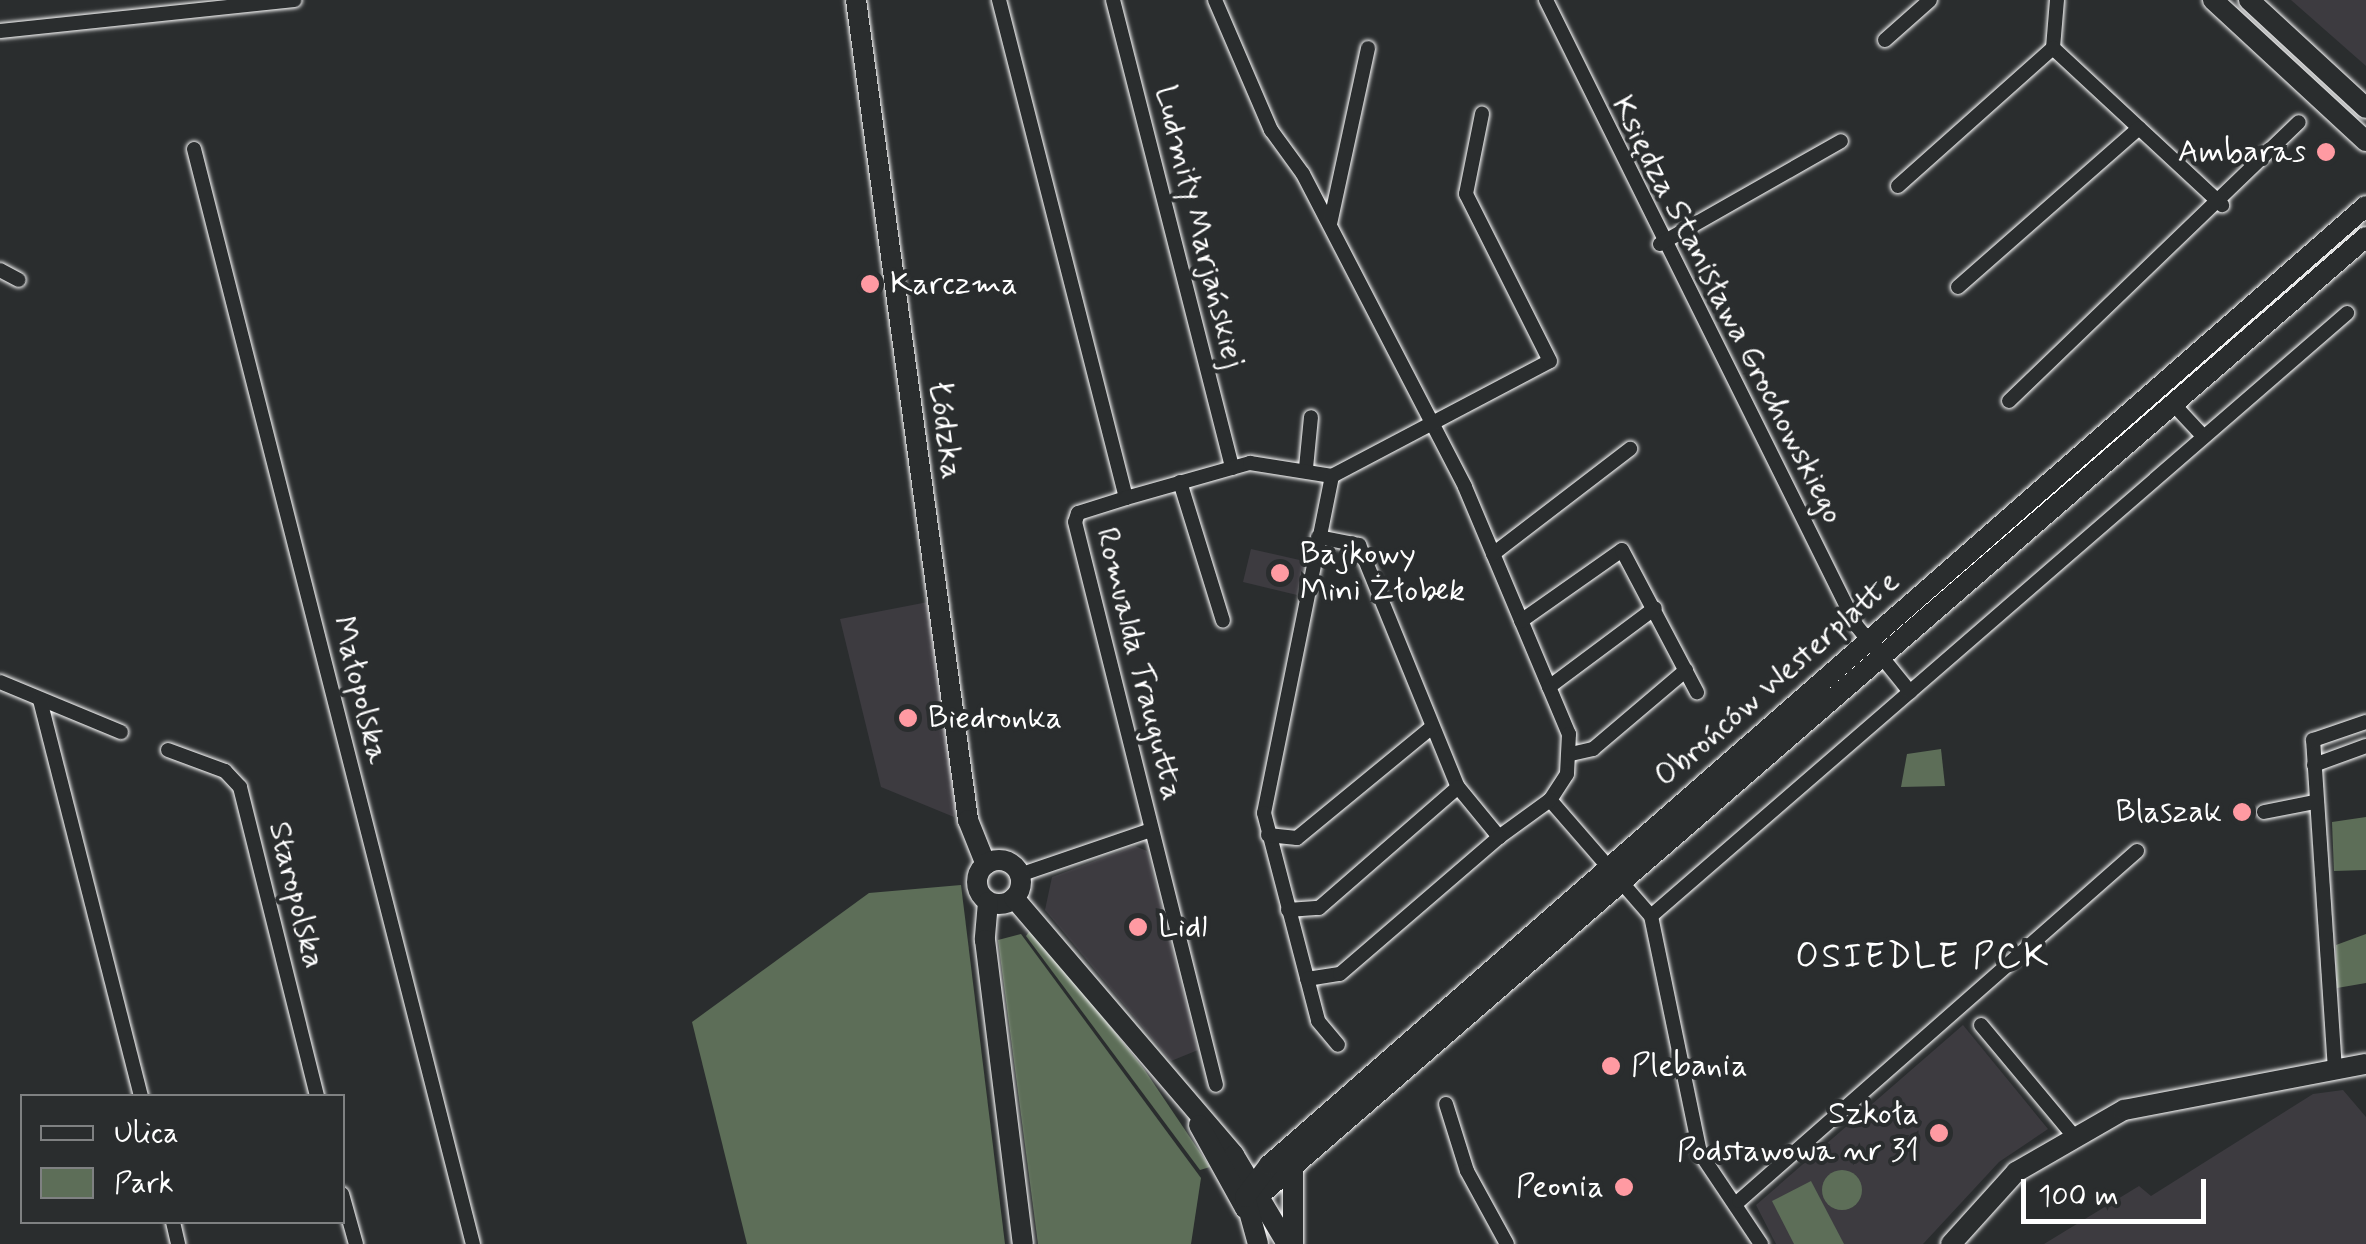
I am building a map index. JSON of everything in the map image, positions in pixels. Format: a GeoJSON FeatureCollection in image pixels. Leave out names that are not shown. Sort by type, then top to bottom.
{"type":"FeatureCollection","features":[{"type":"Feature","properties":{"kind":"main road","name":"Łódzka"},"geometry":{"type":"LineString","coordinates":[[856,0],[968,820],[986,865]]}},
{"type":"Feature","properties":{"kind":"main road"},"geometry":{"type":"LineString","coordinates":[[2213,0],[2366,141]]}},
{"type":"Feature","properties":{"kind":"main road"},"geometry":{"type":"LineString","coordinates":[[2249,0],[2366,108]]}},
{"type":"Feature","properties":{"kind":"main road","name":"Obrońców Westerplatte"},"geometry":{"type":"LineString","coordinates":[[1251,1197],[1607,865],[2366,206]]}},
{"type":"Feature","properties":{"kind":"main road","name":"Obrońców Westerplatte"},"geometry":{"type":"LineString","coordinates":[[1251,1197],[1294,1171],[1622,882],[2176,407],[2366,237]]}},
{"type":"Feature","properties":{"kind":"main road"},"geometry":{"type":"LineString","coordinates":[[1014,898],[1019,874],[1005,862],[986,865],[977,884],[988,902],[985,940],[1023,1244]]}},
{"type":"Feature","properties":{"kind":"main road"},"geometry":{"type":"LineString","coordinates":[[988,902],[1014,898]]}},
{"type":"Feature","properties":{"kind":"main road"},"geometry":{"type":"LineString","coordinates":[[1014,898],[1199,1125],[1290,1244]]}},
{"type":"Feature","properties":{"kind":"main road"},"geometry":{"type":"LineString","coordinates":[[1951,1244],[2016,1172],[2073,1135],[2181,1094],[2366,1064]]}},
{"type":"Feature","properties":{"kind":"main road"},"geometry":{"type":"LineString","coordinates":[[1290,1244],[1294,1171]]}},
{"type":"Feature","properties":{"kind":"main road"},"geometry":{"type":"LineString","coordinates":[[1251,1197],[1258,1244]]}},
{"type":"Feature","properties":{"kind":"street"},"geometry":{"type":"LineString","coordinates":[[0,31],[294,0]]}},
{"type":"Feature","properties":{"kind":"street","name":"Romualda Traugutta"},"geometry":{"type":"LineString","coordinates":[[998,0],[1126,498],[1078,512],[1075,522],[1216,1084]]}},
{"type":"Feature","properties":{"kind":"street","name":"Ludmiły Marjańskiej"},"geometry":{"type":"LineString","coordinates":[[1113,0],[1232,468]]}},
{"type":"Feature","properties":{"kind":"street"},"geometry":{"type":"LineString","coordinates":[[1216,0],[1271,130],[1330,224],[1434,425],[1549,687],[1571,754],[1550,800],[1499,837],[1340,974],[1306,980]]}},
{"type":"Feature","properties":{"kind":"street","name":"Księdza Stanisława Grochowskiego"},"geometry":{"type":"LineString","coordinates":[[1546,0],[1660,244],[1867,642],[1910,692]]}},
{"type":"Feature","properties":{"kind":"street"},"geometry":{"type":"LineString","coordinates":[[1885,40],[1930,0]]}},
{"type":"Feature","properties":{"kind":"street"},"geometry":{"type":"LineString","coordinates":[[1898,186],[2052,48],[2057,0]]}},
{"type":"Feature","properties":{"kind":"street"},"geometry":{"type":"LineString","coordinates":[[1330,224],[1368,48]]}},
{"type":"Feature","properties":{"kind":"street"},"geometry":{"type":"LineString","coordinates":[[2052,48],[2222,204]]}},
{"type":"Feature","properties":{"kind":"street"},"geometry":{"type":"LineString","coordinates":[[1126,498],[1232,468],[1306,468],[1332,476],[1550,361],[1466,194],[1482,114]]}},
{"type":"Feature","properties":{"kind":"street"},"geometry":{"type":"LineString","coordinates":[[2008,401],[2222,204],[2299,122]]}},
{"type":"Feature","properties":{"kind":"street"},"geometry":{"type":"LineString","coordinates":[[1958,286],[2139,128]]}},
{"type":"Feature","properties":{"kind":"street"},"geometry":{"type":"LineString","coordinates":[[1660,244],[1841,141]]}},
{"type":"Feature","properties":{"kind":"street","name":"Małopolska"},"geometry":{"type":"LineString","coordinates":[[194,149],[472,1244]]}},
{"type":"Feature","properties":{"kind":"street"},"geometry":{"type":"LineString","coordinates":[[0,270],[19,280]]}},
{"type":"Feature","properties":{"kind":"street"},"geometry":{"type":"LineString","coordinates":[[1652,916],[2347,313]]}},
{"type":"Feature","properties":{"kind":"street"},"geometry":{"type":"LineString","coordinates":[[2176,407],[2202,435]]}},
{"type":"Feature","properties":{"kind":"street"},"geometry":{"type":"LineString","coordinates":[[1306,468],[1311,416]]}},
{"type":"Feature","properties":{"kind":"street"},"geometry":{"type":"LineString","coordinates":[[1493,554],[1630,449]]}},
{"type":"Feature","properties":{"kind":"street"},"geometry":{"type":"LineString","coordinates":[[1332,476],[1264,778],[1268,835],[1306,980],[1318,1021],[1338,1045]]}},
{"type":"Feature","properties":{"kind":"street"},"geometry":{"type":"LineString","coordinates":[[1180,482],[1223,621]]}},
{"type":"Feature","properties":{"kind":"street"},"geometry":{"type":"LineString","coordinates":[[1318,537],[1359,545],[1458,787],[1499,837]]}},
{"type":"Feature","properties":{"kind":"street"},"geometry":{"type":"LineString","coordinates":[[1521,620],[1614,550],[1629,554],[1697,692]]}},
{"type":"Feature","properties":{"kind":"street"},"geometry":{"type":"LineString","coordinates":[[1549,687],[1654,608]]}},
{"type":"Feature","properties":{"kind":"street"},"geometry":{"type":"LineString","coordinates":[[1571,754],[1592,748],[1686,670]]}},
{"type":"Feature","properties":{"kind":"street"},"geometry":{"type":"LineString","coordinates":[[0,682],[121,732]]}},
{"type":"Feature","properties":{"kind":"street"},"geometry":{"type":"LineString","coordinates":[[40,700],[140,1094]]}},
{"type":"Feature","properties":{"kind":"street"},"geometry":{"type":"LineString","coordinates":[[2335,1070],[2312,740],[2366,722]]}},
{"type":"Feature","properties":{"kind":"street"},"geometry":{"type":"LineString","coordinates":[[1268,835],[1297,838],[1432,727]]}},
{"type":"Feature","properties":{"kind":"street"},"geometry":{"type":"LineString","coordinates":[[2314,765],[2366,746]]}},
{"type":"Feature","properties":{"kind":"street","name":"Staropolska"},"geometry":{"type":"LineString","coordinates":[[168,750],[225,771],[244,795],[317,1094]]}},
{"type":"Feature","properties":{"kind":"street"},"geometry":{"type":"LineString","coordinates":[[1288,910],[1319,908],[1458,787]]}},
{"type":"Feature","properties":{"kind":"street"},"geometry":{"type":"LineString","coordinates":[[1550,800],[1652,916],[1700,1153],[1739,1201],[1761,1244]]}},
{"type":"Feature","properties":{"kind":"street"},"geometry":{"type":"LineString","coordinates":[[2264,812],[2315,802]]}},
{"type":"Feature","properties":{"kind":"street"},"geometry":{"type":"LineString","coordinates":[[1019,874],[1151,830]]}},
{"type":"Feature","properties":{"kind":"street"},"geometry":{"type":"LineString","coordinates":[[1739,1201],[2137,850]]}},
{"type":"Feature","properties":{"kind":"street"},"geometry":{"type":"LineString","coordinates":[[1981,1024],[2073,1135]]}},
{"type":"Feature","properties":{"kind":"street"},"geometry":{"type":"LineString","coordinates":[[1446,1104],[1467,1170],[1507,1244]]}},
{"type":"Feature","properties":{"kind":"street"},"geometry":{"type":"LineString","coordinates":[[345,1205],[356,1244]]}},
{"type":"Feature","properties":{"kind":"shaded area"},"geometry":{"type":"Polygon","coordinates":[[[2291,0],[2366,0],[2366,66],[2291,0]]]}},
{"type":"Feature","properties":{"kind":"shaded area"},"geometry":{"type":"Polygon","coordinates":[[[1251,549],[1304,561],[1297,595],[1243,582],[1251,549]]]}},
{"type":"Feature","properties":{"kind":"shaded area"},"geometry":{"type":"Polygon","coordinates":[[[928,602],[956,805],[954,817],[881,787],[840,619],[928,602]]]}},
{"type":"Feature","properties":{"kind":"shaded area"},"geometry":{"type":"Polygon","coordinates":[[[1135,846],[1147,851],[1198,1050],[1171,1061],[1045,910],[1052,877],[1135,846]]]}},
{"type":"Feature","properties":{"kind":"shaded area","name":"Szkoła Podstawowa nr 31"},"geometry":{"type":"Polygon","coordinates":[[[1963,1025],[2048,1129],[1999,1162],[1923,1244],[1776,1244],[1756,1205],[1963,1025]]]}},
{"type":"Feature","properties":{"kind":"shaded area"},"geometry":{"type":"Polygon","coordinates":[[[2343,1090],[2366,1117],[2366,1244],[2044,1244],[2139,1186],[2151,1196],[2313,1094],[2343,1090]]]}},
{"type":"Feature","properties":{"kind":"green space"},"geometry":{"type":"Polygon","coordinates":[[[1941,749],[1945,786],[1901,787],[1907,754],[1941,749]]]}},
{"type":"Feature","properties":{"kind":"green space"},"geometry":{"type":"Polygon","coordinates":[[[2366,817],[2366,870],[2334,871],[2332,822],[2366,817]]]}},
{"type":"Feature","properties":{"kind":"green space"},"geometry":{"type":"Polygon","coordinates":[[[961,885],[1005,1244],[747,1244],[692,1022],[869,893],[961,885]]]}},
{"type":"Feature","properties":{"kind":"green space"},"geometry":{"type":"Polygon","coordinates":[[[1032,928],[1144,1069],[1210,1167],[1200,1170],[1026,936],[1032,928]]]}},
{"type":"Feature","properties":{"kind":"green space"},"geometry":{"type":"Polygon","coordinates":[[[1021,934],[1201,1178],[1191,1244],[1038,1244],[998,940],[1021,934]]]}},
{"type":"Feature","properties":{"kind":"green space"},"geometry":{"type":"Polygon","coordinates":[[[2366,934],[2366,983],[2337,988],[2336,945],[2366,934]]]}},
{"type":"Feature","properties":{"kind":"green space"},"geometry":{"type":"Polygon","coordinates":[[[1842,1170],[1856,1176],[1862,1190],[1856,1204],[1842,1210],[1828,1204],[1822,1190],[1828,1176],[1842,1170]]]}},
{"type":"Feature","properties":{"kind":"green space"},"geometry":{"type":"Polygon","coordinates":[[[1811,1181],[1844,1244],[1794,1244],[1772,1201],[1811,1181]]]}},
{"type":"Feature","properties":{"kind":"place","name":"Ambaras"},"geometry":{"type":"Point","coordinates":[2326,152]}},
{"type":"Feature","properties":{"kind":"place","name":"Karczma"},"geometry":{"type":"Point","coordinates":[870,284]}},
{"type":"Feature","properties":{"kind":"place","name":"Bajkowy Mini Żłobek"},"geometry":{"type":"Point","coordinates":[1280,573]}},
{"type":"Feature","properties":{"kind":"place","name":"Biedronka"},"geometry":{"type":"Point","coordinates":[908,718]}},
{"type":"Feature","properties":{"kind":"place","name":"Blaszak"},"geometry":{"type":"Point","coordinates":[2242,812]}},
{"type":"Feature","properties":{"kind":"place","name":"Lidl"},"geometry":{"type":"Point","coordinates":[1138,927]}},
{"type":"Feature","properties":{"kind":"place","name":"Plebania"},"geometry":{"type":"Point","coordinates":[1611,1066]}},
{"type":"Feature","properties":{"kind":"place","name":"Szkoła Podstawowa nr 31"},"geometry":{"type":"Point","coordinates":[1939,1133]}},
{"type":"Feature","properties":{"kind":"place","name":"Peonia"},"geometry":{"type":"Point","coordinates":[1624,1187]}},
{"type":"Feature","properties":{"kind":"district","name":"OSIEDLE PCK"},"geometry":{"type":"Point","coordinates":[1923,957]}}]}
